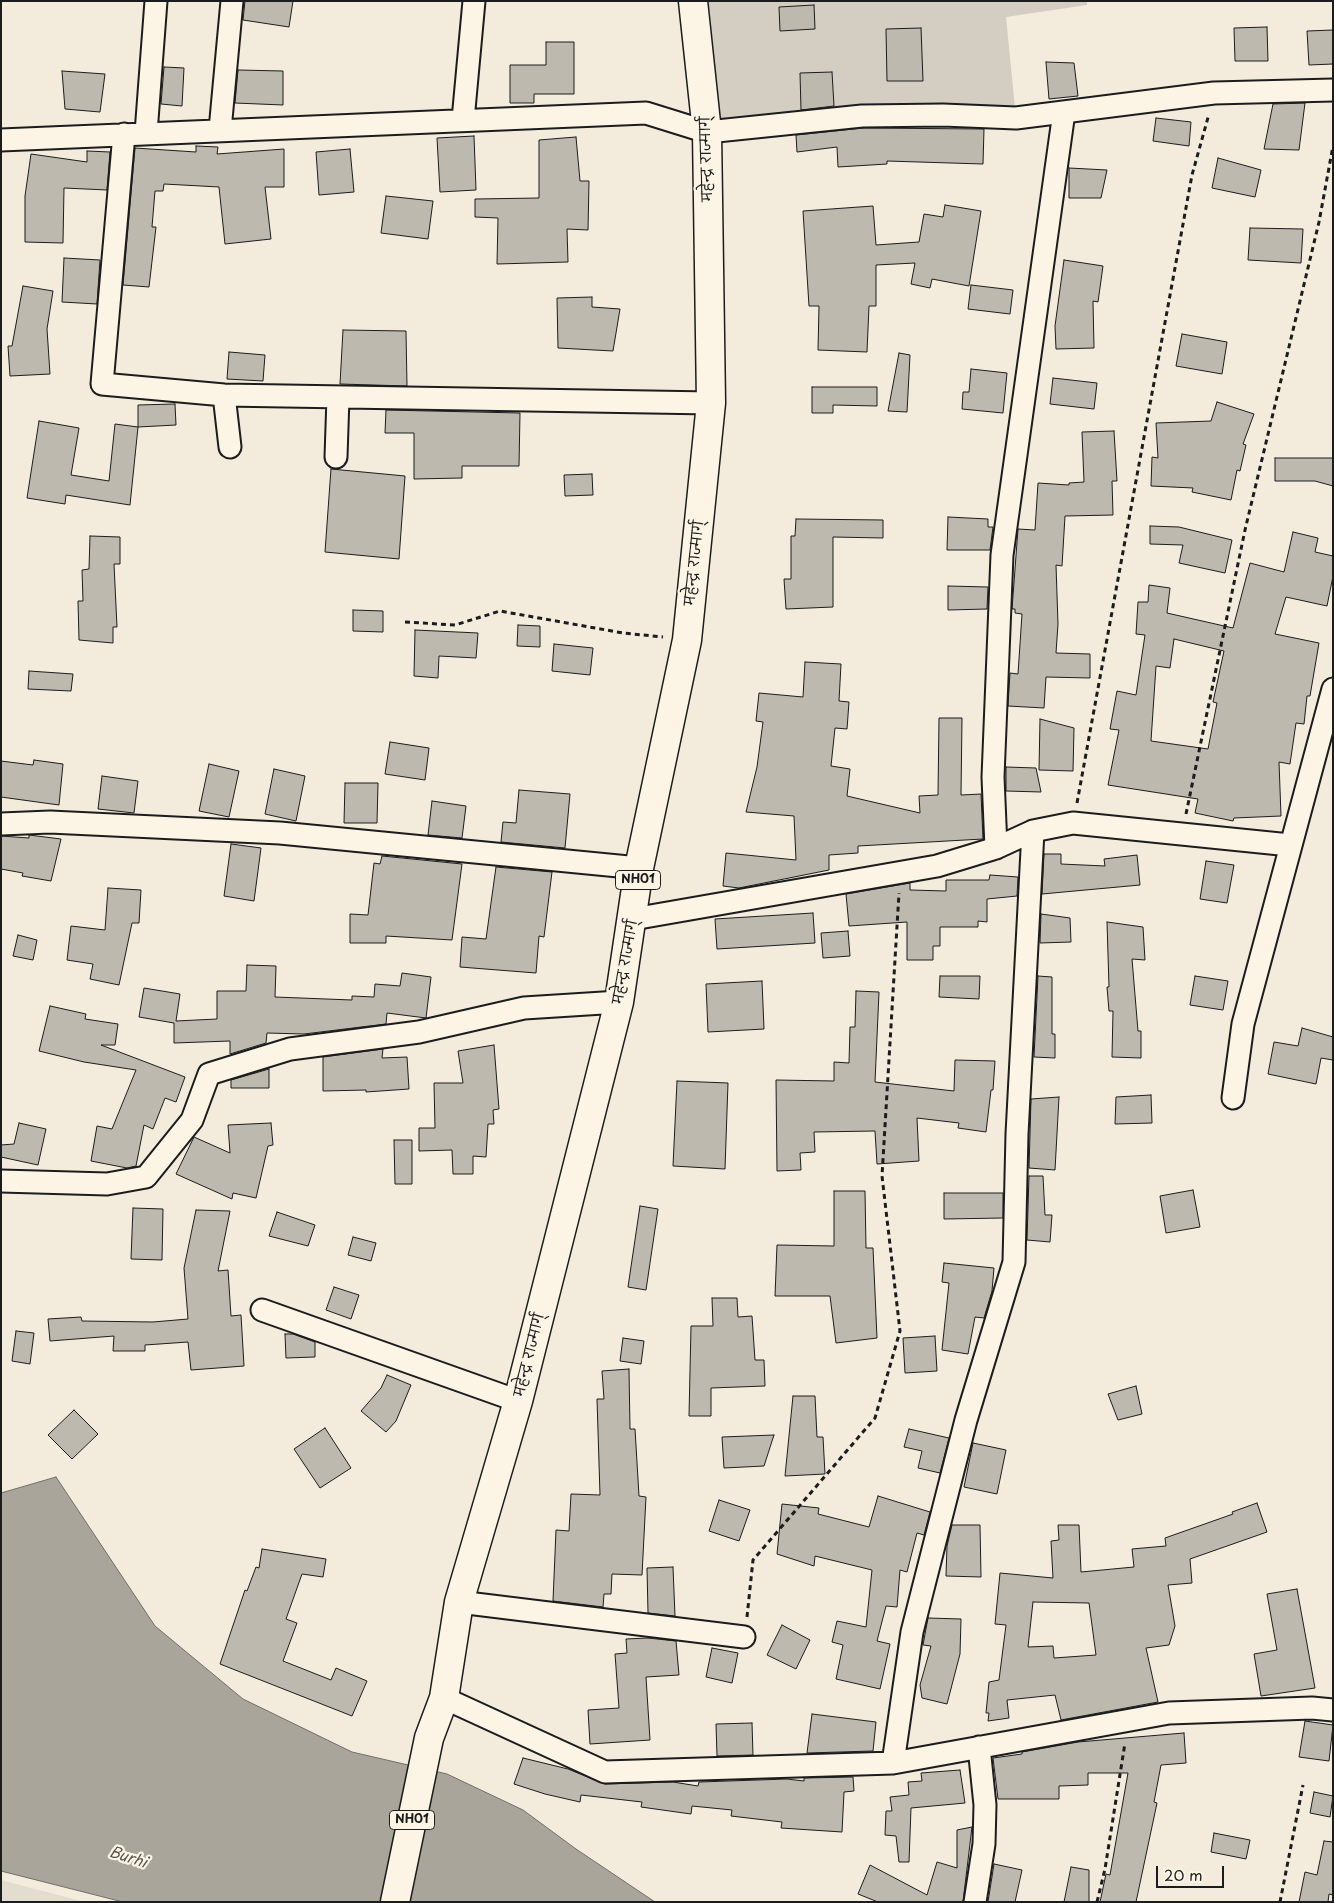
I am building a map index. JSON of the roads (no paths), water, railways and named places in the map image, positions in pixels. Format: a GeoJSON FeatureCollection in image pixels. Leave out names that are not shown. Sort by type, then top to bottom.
{"type":"FeatureCollection","features":[{"type":"Feature","properties":{"kind":"highway","name":"महेन्द्र राज्मार्ग्"},"geometry":{"type":"LineString","coordinates":[[395,1902],[429,1738],[444,1698],[459,1602],[518,1401],[619,1002],[633,919],[639,868],[687,640],[711,403],[708,132],[693,1]]}},
{"type":"Feature","properties":{"kind":"street"},"geometry":{"type":"LineString","coordinates":[[146,133],[156,1]]}},
{"type":"Feature","properties":{"kind":"street"},"geometry":{"type":"LineString","coordinates":[[220,130],[232,1]]}},
{"type":"Feature","properties":{"kind":"street"},"geometry":{"type":"LineString","coordinates":[[463,120],[474,1]]}},
{"type":"Feature","properties":{"kind":"street"},"geometry":{"type":"LineString","coordinates":[[1,140],[646,113],[708,132],[862,116],[943,114],[1016,118],[1214,93],[1333,90]]}},
{"type":"Feature","properties":{"kind":"street"},"geometry":{"type":"LineString","coordinates":[[996,848],[993,778],[1002,555],[1064,112]]}},
{"type":"Feature","properties":{"kind":"street"},"geometry":{"type":"LineString","coordinates":[[124,134],[102,384],[224,395],[711,403]]}},
{"type":"Feature","properties":{"kind":"street"},"geometry":{"type":"LineString","coordinates":[[224,395],[230,448]]}},
{"type":"Feature","properties":{"kind":"street"},"geometry":{"type":"LineString","coordinates":[[336,457],[338,397]]}},
{"type":"Feature","properties":{"kind":"street"},"geometry":{"type":"LineString","coordinates":[[1233,1098],[1243,1024],[1333,689]]}},
{"type":"Feature","properties":{"kind":"street"},"geometry":{"type":"LineString","coordinates":[[1,824],[50,822],[280,833],[639,868]]}},
{"type":"Feature","properties":{"kind":"street"},"geometry":{"type":"LineString","coordinates":[[633,919],[937,866],[996,848],[1032,831],[1073,823],[1290,845]]}},
{"type":"Feature","properties":{"kind":"street"},"geometry":{"type":"LineString","coordinates":[[892,1763],[912,1632],[966,1420],[1014,1262],[1017,1134],[1032,831]]}},
{"type":"Feature","properties":{"kind":"street"},"geometry":{"type":"LineString","coordinates":[[1,1180],[106,1184],[146,1177],[192,1120],[209,1074],[290,1049],[419,1032],[524,1008],[619,1002]]}},
{"type":"Feature","properties":{"kind":"street"},"geometry":{"type":"LineString","coordinates":[[262,1310],[518,1401]]}},
{"type":"Feature","properties":{"kind":"street"},"geometry":{"type":"LineString","coordinates":[[459,1602],[744,1637]]}},
{"type":"Feature","properties":{"kind":"street"},"geometry":{"type":"LineString","coordinates":[[444,1698],[605,1772],[892,1763],[1169,1713],[1312,1708],[1333,1710]]}},
{"type":"Feature","properties":{"kind":"street"},"geometry":{"type":"LineString","coordinates":[[975,1902],[984,1844],[984,1805],[979,1748]]}},
{"type":"Feature","properties":{"kind":"water","name":"Burhi"},"geometry":{"type":"Polygon","coordinates":[[[56,1477],[155,1626],[243,1699],[352,1752],[447,1774],[523,1810],[576,1849],[655,1902],[123,1902],[1,1871],[1,1493],[56,1477]]]}}]}
